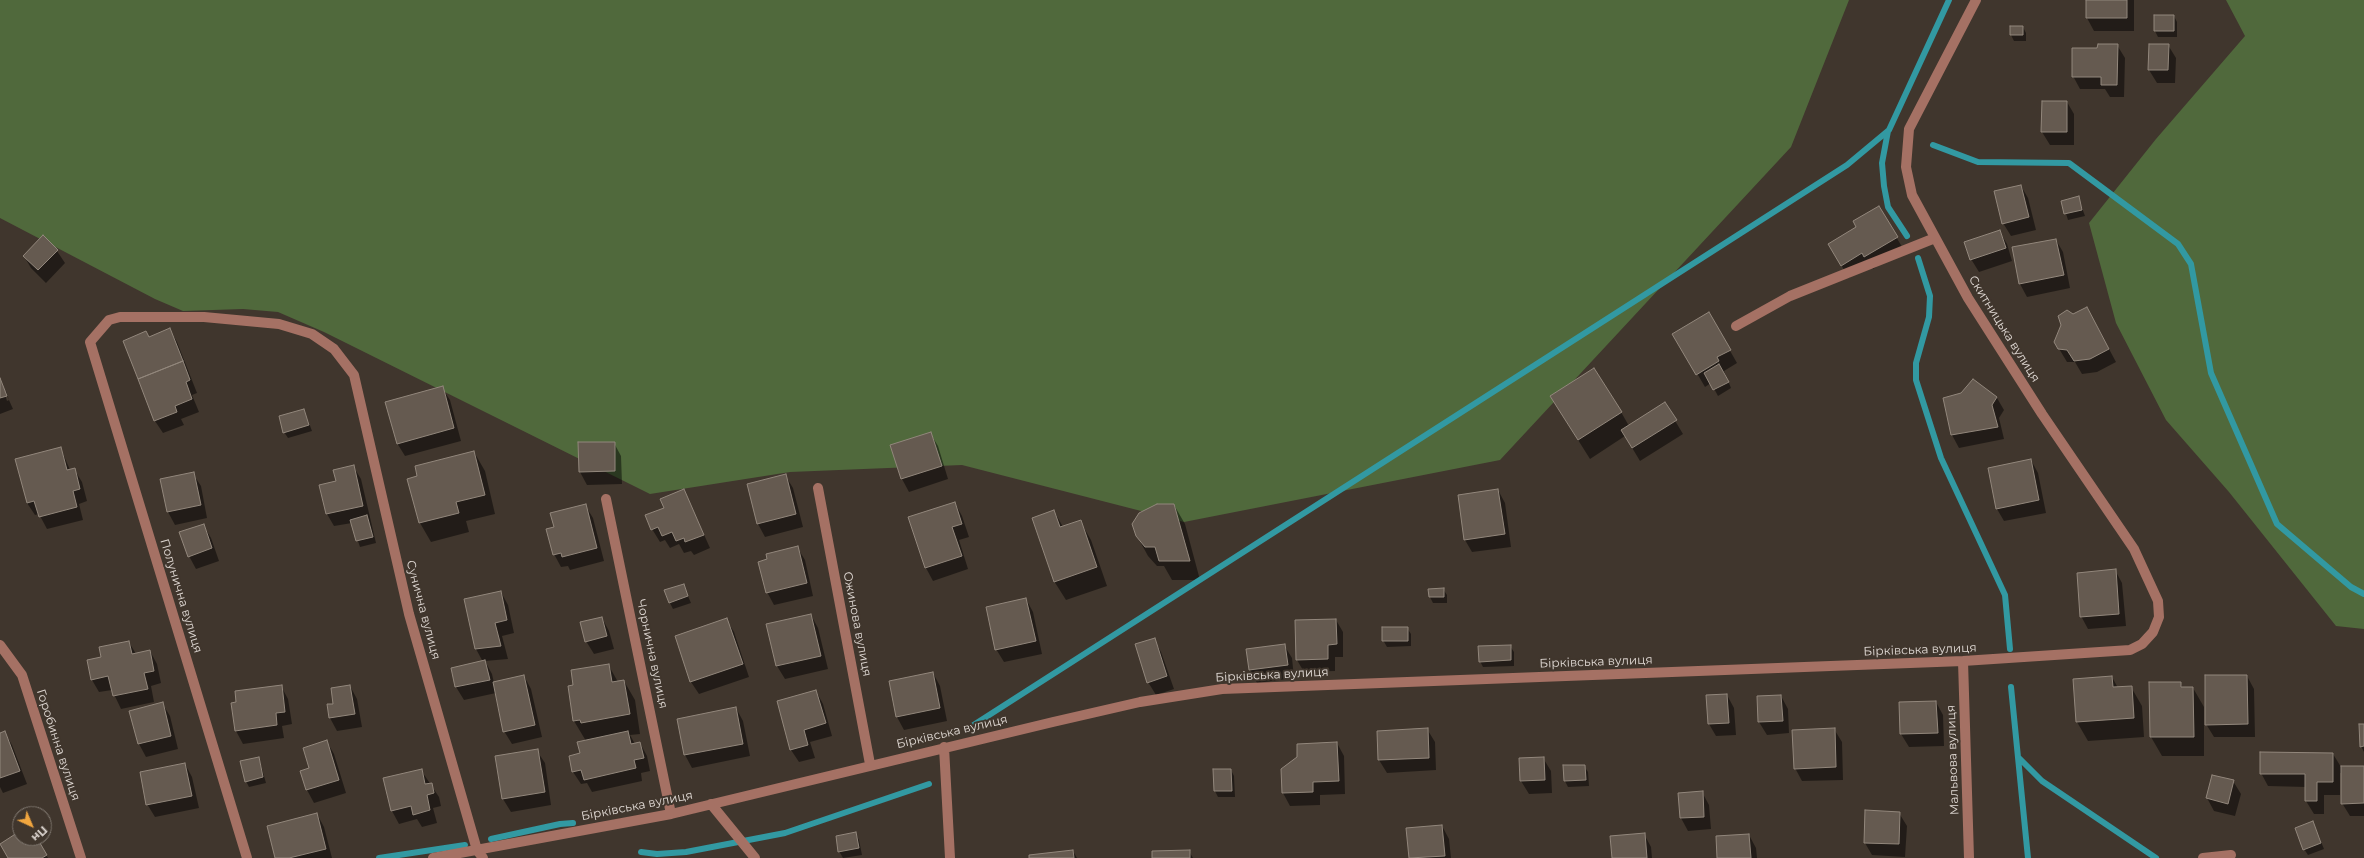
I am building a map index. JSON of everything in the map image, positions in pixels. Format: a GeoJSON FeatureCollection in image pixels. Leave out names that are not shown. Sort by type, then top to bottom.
{"type":"FeatureCollection","features":[{"type":"Feature","properties":{"kind":"street","name":"Скитницька вулиця"},"geometry":{"type":"LineString","coordinates":[[1976,0],[1909,130],[1906,167],[1912,195],[1972,304],[2042,414],[2134,549],[2158,601],[2159,617],[2153,632],[2142,644],[2130,650]]}},
{"type":"Feature","properties":{"kind":"street"},"geometry":{"type":"LineString","coordinates":[[1736,326],[1790,296],[1935,238]]}},
{"type":"Feature","properties":{"kind":"street","name":"Полунична вулиця"},"geometry":{"type":"LineString","coordinates":[[247,858],[90,342],[109,320],[120,317],[249,320],[279,324],[312,334],[334,349],[354,375]]}},
{"type":"Feature","properties":{"kind":"street","name":"Сунична вулиця"},"geometry":{"type":"LineString","coordinates":[[354,375],[409,614],[480,854]]}},
{"type":"Feature","properties":{"kind":"street","name":"Ожинова вулиця"},"geometry":{"type":"LineString","coordinates":[[818,488],[870,764]]}},
{"type":"Feature","properties":{"kind":"street","name":"Чорнична вулиця"},"geometry":{"type":"LineString","coordinates":[[606,499],[671,814]]}},
{"type":"Feature","properties":{"kind":"street","name":"Горобинна вулиця"},"geometry":{"type":"LineString","coordinates":[[0,645],[22,675],[81,858]]}},
{"type":"Feature","properties":{"kind":"street","name":"Бірківська вулиця"},"geometry":{"type":"LineString","coordinates":[[433,858],[480,854],[671,814],[870,764],[1140,702],[1222,689],[1963,661],[2130,650]]}},
{"type":"Feature","properties":{"kind":"street","name":"Мальвова вулиця"},"geometry":{"type":"LineString","coordinates":[[1963,661],[1969,858]]}},
{"type":"Feature","properties":{"kind":"street"},"geometry":{"type":"LineString","coordinates":[[944,747],[950,858]]}},
{"type":"Feature","properties":{"kind":"street"},"geometry":{"type":"LineString","coordinates":[[712,804],[755,858]]}},
{"type":"Feature","properties":{"kind":"street"},"geometry":{"type":"LineString","coordinates":[[2204,858],[2231,855]]}},
{"type":"Feature","properties":{"kind":"green space"},"geometry":{"type":"Polygon","coordinates":[[[0,0],[1849,0],[1791,147],[1500,460],[1184,522],[962,465],[790,472],[650,494],[324,332],[278,312],[243,309],[183,311],[155,299],[0,218],[0,0]]]}},
{"type":"Feature","properties":{"kind":"green space"},"geometry":{"type":"Polygon","coordinates":[[[2226,0],[2364,0],[2364,629],[2336,626],[2229,492],[2166,420],[2116,323],[2089,223],[2156,139],[2245,36],[2226,0]]]}},
{"type":"Feature","properties":{"kind":"building"},"geometry":{"type":"Polygon","coordinates":[[[2086,0],[2127,0],[2127,18],[2086,18],[2086,0]]]}},
{"type":"Feature","properties":{"kind":"building"},"geometry":{"type":"Polygon","coordinates":[[[2154,15],[2174,15],[2174,31],[2154,31],[2154,15]]]}},
{"type":"Feature","properties":{"kind":"building"},"geometry":{"type":"Polygon","coordinates":[[[2010,26],[2023,26],[2023,35],[2010,35],[2010,26]]]}},
{"type":"Feature","properties":{"kind":"building"},"geometry":{"type":"Polygon","coordinates":[[[2098,44],[2118,44],[2117,85],[2101,85],[2101,77],[2072,77],[2072,48],[2097,48],[2098,44]]]}},
{"type":"Feature","properties":{"kind":"building"},"geometry":{"type":"Polygon","coordinates":[[[2149,44],[2169,44],[2168,70],[2148,70],[2149,44]]]}},
{"type":"Feature","properties":{"kind":"building"},"geometry":{"type":"Polygon","coordinates":[[[2042,101],[2067,101],[2067,132],[2041,132],[2042,101]]]}},
{"type":"Feature","properties":{"kind":"building"},"geometry":{"type":"Polygon","coordinates":[[[2021,185],[2029,217],[2002,224],[1994,191],[2021,185]]]}},
{"type":"Feature","properties":{"kind":"building"},"geometry":{"type":"Polygon","coordinates":[[[2079,196],[2082,210],[2064,214],[2061,201],[2079,196]]]}},
{"type":"Feature","properties":{"kind":"building"},"geometry":{"type":"Polygon","coordinates":[[[1879,206],[1898,237],[1864,257],[1862,253],[1841,266],[1828,244],[1856,227],[1853,221],[1879,206]]]}},
{"type":"Feature","properties":{"kind":"building"},"geometry":{"type":"Polygon","coordinates":[[[2000,230],[2006,248],[1970,260],[1964,242],[2000,230]]]}},
{"type":"Feature","properties":{"kind":"building"},"geometry":{"type":"Polygon","coordinates":[[[43,235],[58,250],[38,270],[23,256],[43,235]]]}},
{"type":"Feature","properties":{"kind":"building"},"geometry":{"type":"Polygon","coordinates":[[[2056,239],[2064,275],[2019,284],[2012,247],[2056,239]]]}},
{"type":"Feature","properties":{"kind":"building"},"geometry":{"type":"Polygon","coordinates":[[[2087,307],[2109,349],[2090,359],[2074,361],[2067,350],[2058,349],[2054,342],[2061,325],[2058,316],[2067,310],[2073,314],[2087,307]]]}},
{"type":"Feature","properties":{"kind":"building"},"geometry":{"type":"Polygon","coordinates":[[[1709,312],[1731,350],[1717,357],[1719,361],[1696,375],[1672,334],[1709,312]]]}},
{"type":"Feature","properties":{"kind":"building"},"geometry":{"type":"Polygon","coordinates":[[[170,328],[183,361],[138,379],[123,341],[146,331],[149,337],[170,328]]]}},
{"type":"Feature","properties":{"kind":"building"},"geometry":{"type":"Polygon","coordinates":[[[183,361],[190,380],[186,382],[192,399],[175,406],[177,412],[154,421],[138,379],[183,361]]]}},
{"type":"Feature","properties":{"kind":"building"},"geometry":{"type":"Polygon","coordinates":[[[1719,364],[1729,382],[1713,390],[1704,373],[1719,364]]]}},
{"type":"Feature","properties":{"kind":"building"},"geometry":{"type":"Polygon","coordinates":[[[1594,368],[1622,412],[1578,440],[1550,396],[1594,368]]]}},
{"type":"Feature","properties":{"kind":"building"},"geometry":{"type":"Polygon","coordinates":[[[0,378],[7,396],[0,398],[0,378]]]}},
{"type":"Feature","properties":{"kind":"building"},"geometry":{"type":"Polygon","coordinates":[[[1973,379],[1997,397],[1992,405],[1998,427],[1951,435],[1943,398],[1961,393],[1973,379]]]}},
{"type":"Feature","properties":{"kind":"building"},"geometry":{"type":"Polygon","coordinates":[[[443,386],[454,428],[397,444],[385,402],[443,386]]]}},
{"type":"Feature","properties":{"kind":"building"},"geometry":{"type":"Polygon","coordinates":[[[1665,402],[1677,420],[1632,448],[1621,430],[1665,402]]]}},
{"type":"Feature","properties":{"kind":"building"},"geometry":{"type":"Polygon","coordinates":[[[304,409],[309,425],[283,433],[279,416],[304,409]]]}},
{"type":"Feature","properties":{"kind":"building"},"geometry":{"type":"Polygon","coordinates":[[[931,432],[942,466],[901,479],[890,445],[931,432]]]}},
{"type":"Feature","properties":{"kind":"building"},"geometry":{"type":"Polygon","coordinates":[[[578,442],[615,442],[615,471],[579,472],[578,442]]]}},
{"type":"Feature","properties":{"kind":"building"},"geometry":{"type":"Polygon","coordinates":[[[61,447],[67,470],[75,468],[80,489],[73,491],[77,507],[39,517],[34,501],[27,503],[15,459],[61,447]]]}},
{"type":"Feature","properties":{"kind":"building"},"geometry":{"type":"Polygon","coordinates":[[[474,451],[485,495],[456,502],[459,513],[419,523],[407,479],[417,476],[415,466],[474,451]]]}},
{"type":"Feature","properties":{"kind":"building"},"geometry":{"type":"Polygon","coordinates":[[[2031,459],[2039,500],[1996,509],[1988,468],[2031,459]]]}},
{"type":"Feature","properties":{"kind":"building"},"geometry":{"type":"Polygon","coordinates":[[[354,465],[363,506],[326,514],[319,485],[336,481],[333,470],[354,465]]]}},
{"type":"Feature","properties":{"kind":"building"},"geometry":{"type":"Polygon","coordinates":[[[194,472],[201,505],[167,512],[160,479],[194,472]]]}},
{"type":"Feature","properties":{"kind":"building"},"geometry":{"type":"Polygon","coordinates":[[[786,474],[796,514],[757,524],[747,484],[786,474]]]}},
{"type":"Feature","properties":{"kind":"building"},"geometry":{"type":"Polygon","coordinates":[[[684,489],[704,535],[685,542],[684,538],[676,541],[672,532],[662,536],[658,527],[651,530],[645,515],[664,508],[660,499],[684,489]]]}},
{"type":"Feature","properties":{"kind":"building"},"geometry":{"type":"Polygon","coordinates":[[[1498,489],[1505,534],[1464,540],[1458,495],[1498,489]]]}},
{"type":"Feature","properties":{"kind":"building"},"geometry":{"type":"Polygon","coordinates":[[[955,502],[962,524],[952,527],[962,556],[925,568],[908,517],[955,502]]]}},
{"type":"Feature","properties":{"kind":"building"},"geometry":{"type":"Polygon","coordinates":[[[586,504],[597,548],[562,557],[561,553],[553,555],[546,529],[554,527],[550,513],[586,504]]]}},
{"type":"Feature","properties":{"kind":"building"},"geometry":{"type":"Polygon","coordinates":[[[1157,504],[1174,504],[1190,561],[1159,561],[1155,547],[1145,547],[1136,536],[1132,524],[1139,513],[1157,504]]]}},
{"type":"Feature","properties":{"kind":"building"},"geometry":{"type":"Polygon","coordinates":[[[1054,510],[1060,527],[1081,520],[1097,567],[1054,582],[1032,518],[1054,510]]]}},
{"type":"Feature","properties":{"kind":"building"},"geometry":{"type":"Polygon","coordinates":[[[367,515],[373,537],[356,541],[350,520],[367,515]]]}},
{"type":"Feature","properties":{"kind":"building"},"geometry":{"type":"Polygon","coordinates":[[[204,524],[212,548],[188,557],[179,532],[204,524]]]}},
{"type":"Feature","properties":{"kind":"building"},"geometry":{"type":"Polygon","coordinates":[[[798,546],[807,583],[766,593],[758,562],[767,559],[766,554],[798,546]]]}},
{"type":"Feature","properties":{"kind":"building"},"geometry":{"type":"Polygon","coordinates":[[[2116,569],[2119,614],[2080,617],[2077,573],[2116,569]]]}},
{"type":"Feature","properties":{"kind":"building"},"geometry":{"type":"Polygon","coordinates":[[[684,584],[688,596],[669,603],[664,590],[684,584]]]}},
{"type":"Feature","properties":{"kind":"building"},"geometry":{"type":"Polygon","coordinates":[[[1444,588],[1444,597],[1429,597],[1428,589],[1444,588]]]}},
{"type":"Feature","properties":{"kind":"building"},"geometry":{"type":"Polygon","coordinates":[[[501,591],[507,620],[495,623],[501,646],[475,649],[464,599],[501,591]]]}},
{"type":"Feature","properties":{"kind":"building"},"geometry":{"type":"Polygon","coordinates":[[[1026,598],[1036,641],[995,650],[986,607],[1026,598]]]}},
{"type":"Feature","properties":{"kind":"building"},"geometry":{"type":"Polygon","coordinates":[[[811,614],[821,656],[776,666],[766,624],[811,614]]]}},
{"type":"Feature","properties":{"kind":"building"},"geometry":{"type":"Polygon","coordinates":[[[602,617],[607,636],[585,642],[580,622],[602,617]]]}},
{"type":"Feature","properties":{"kind":"building"},"geometry":{"type":"Polygon","coordinates":[[[727,618],[743,664],[690,682],[675,636],[727,618]]]}},
{"type":"Feature","properties":{"kind":"building"},"geometry":{"type":"Polygon","coordinates":[[[1336,619],[1337,644],[1328,645],[1328,659],[1296,660],[1295,620],[1336,619]]]}},
{"type":"Feature","properties":{"kind":"building"},"geometry":{"type":"Polygon","coordinates":[[[1382,627],[1408,627],[1408,641],[1382,641],[1382,627]]]}},
{"type":"Feature","properties":{"kind":"building"},"geometry":{"type":"Polygon","coordinates":[[[1155,638],[1167,676],[1147,683],[1135,644],[1155,638]]]}},
{"type":"Feature","properties":{"kind":"building"},"geometry":{"type":"Polygon","coordinates":[[[129,641],[132,654],[150,650],[154,671],[144,673],[148,689],[113,696],[108,676],[91,680],[87,660],[101,657],[99,647],[129,641]]]}},
{"type":"Feature","properties":{"kind":"building"},"geometry":{"type":"Polygon","coordinates":[[[1285,644],[1288,665],[1249,670],[1246,649],[1285,644]]]}},
{"type":"Feature","properties":{"kind":"building"},"geometry":{"type":"Polygon","coordinates":[[[1511,645],[1511,660],[1479,662],[1478,646],[1511,645]]]}},
{"type":"Feature","properties":{"kind":"building"},"geometry":{"type":"Polygon","coordinates":[[[485,660],[490,680],[455,687],[451,668],[485,660]]]}},
{"type":"Feature","properties":{"kind":"building"},"geometry":{"type":"Polygon","coordinates":[[[609,664],[612,682],[624,680],[630,714],[581,723],[580,720],[573,721],[568,686],[573,685],[571,670],[609,664]]]}},
{"type":"Feature","properties":{"kind":"building"},"geometry":{"type":"Polygon","coordinates":[[[933,672],[940,708],[896,717],[889,681],[933,672]]]}},
{"type":"Feature","properties":{"kind":"building"},"geometry":{"type":"Polygon","coordinates":[[[524,675],[535,725],[503,732],[493,682],[524,675]]]}},
{"type":"Feature","properties":{"kind":"building"},"geometry":{"type":"Polygon","coordinates":[[[2205,675],[2247,675],[2248,724],[2205,725],[2205,675]]]}},
{"type":"Feature","properties":{"kind":"building"},"geometry":{"type":"Polygon","coordinates":[[[2112,676],[2113,687],[2132,686],[2134,718],[2076,722],[2073,679],[2112,676]]]}},
{"type":"Feature","properties":{"kind":"building"},"geometry":{"type":"Polygon","coordinates":[[[2149,682],[2181,682],[2181,687],[2193,687],[2194,737],[2150,737],[2149,682]]]}},
{"type":"Feature","properties":{"kind":"building"},"geometry":{"type":"Polygon","coordinates":[[[282,685],[285,712],[276,713],[277,725],[235,731],[231,703],[236,702],[235,691],[282,685]]]}},
{"type":"Feature","properties":{"kind":"building"},"geometry":{"type":"Polygon","coordinates":[[[350,685],[355,714],[329,718],[327,704],[333,704],[331,688],[350,685]]]}},
{"type":"Feature","properties":{"kind":"building"},"geometry":{"type":"Polygon","coordinates":[[[816,690],[826,723],[804,730],[808,745],[790,750],[777,701],[816,690]]]}},
{"type":"Feature","properties":{"kind":"building"},"geometry":{"type":"Polygon","coordinates":[[[1727,694],[1729,723],[1708,724],[1706,695],[1727,694]]]}},
{"type":"Feature","properties":{"kind":"building"},"geometry":{"type":"Polygon","coordinates":[[[1781,695],[1783,721],[1758,722],[1757,696],[1781,695]]]}},
{"type":"Feature","properties":{"kind":"building"},"geometry":{"type":"Polygon","coordinates":[[[1936,701],[1938,733],[1900,734],[1899,702],[1936,701]]]}},
{"type":"Feature","properties":{"kind":"building"},"geometry":{"type":"Polygon","coordinates":[[[163,702],[171,736],[138,744],[129,711],[163,702]]]}},
{"type":"Feature","properties":{"kind":"building"},"geometry":{"type":"Polygon","coordinates":[[[736,707],[743,744],[684,755],[677,719],[736,707]]]}},
{"type":"Feature","properties":{"kind":"building"},"geometry":{"type":"Polygon","coordinates":[[[2359,724],[2364,724],[2364,746],[2360,747],[2359,724]]]}},
{"type":"Feature","properties":{"kind":"building"},"geometry":{"type":"Polygon","coordinates":[[[1428,728],[1429,758],[1378,760],[1377,731],[1428,728]]]}},
{"type":"Feature","properties":{"kind":"building"},"geometry":{"type":"Polygon","coordinates":[[[1835,728],[1836,767],[1794,769],[1792,730],[1835,728]]]}},
{"type":"Feature","properties":{"kind":"building"},"geometry":{"type":"Polygon","coordinates":[[[5,731],[20,771],[0,778],[0,733],[5,731]]]}},
{"type":"Feature","properties":{"kind":"building"},"geometry":{"type":"Polygon","coordinates":[[[628,731],[631,744],[640,742],[644,758],[634,760],[636,768],[584,780],[581,770],[572,772],[569,756],[580,753],[577,742],[628,731]]]}},
{"type":"Feature","properties":{"kind":"building"},"geometry":{"type":"Polygon","coordinates":[[[327,740],[339,780],[306,790],[300,771],[309,768],[303,748],[327,740]]]}},
{"type":"Feature","properties":{"kind":"building"},"geometry":{"type":"Polygon","coordinates":[[[1337,742],[1339,781],[1313,782],[1313,792],[1282,793],[1281,769],[1297,757],[1297,744],[1337,742]]]}},
{"type":"Feature","properties":{"kind":"building"},"geometry":{"type":"Polygon","coordinates":[[[538,749],[545,792],[502,799],[495,756],[538,749]]]}},
{"type":"Feature","properties":{"kind":"building"},"geometry":{"type":"Polygon","coordinates":[[[2260,752],[2333,753],[2333,782],[2317,782],[2317,801],[2305,801],[2305,774],[2260,774],[2260,752]]]}},
{"type":"Feature","properties":{"kind":"building"},"geometry":{"type":"Polygon","coordinates":[[[259,757],[263,777],[245,782],[240,761],[259,757]]]}},
{"type":"Feature","properties":{"kind":"building"},"geometry":{"type":"Polygon","coordinates":[[[1544,757],[1545,780],[1520,781],[1519,758],[1544,757]]]}},
{"type":"Feature","properties":{"kind":"building"},"geometry":{"type":"Polygon","coordinates":[[[185,763],[192,796],[146,805],[140,772],[185,763]]]}},
{"type":"Feature","properties":{"kind":"building"},"geometry":{"type":"Polygon","coordinates":[[[1563,765],[1585,765],[1586,780],[1564,781],[1563,765]]]}},
{"type":"Feature","properties":{"kind":"building"},"geometry":{"type":"Polygon","coordinates":[[[2341,766],[2364,766],[2364,803],[2341,804],[2341,766]]]}},
{"type":"Feature","properties":{"kind":"building"},"geometry":{"type":"Polygon","coordinates":[[[422,769],[425,784],[432,783],[434,793],[427,795],[430,810],[413,815],[411,806],[391,811],[383,778],[422,769]]]}},
{"type":"Feature","properties":{"kind":"building"},"geometry":{"type":"Polygon","coordinates":[[[1213,769],[1231,769],[1232,791],[1214,791],[1213,769]]]}},
{"type":"Feature","properties":{"kind":"building"},"geometry":{"type":"Polygon","coordinates":[[[2212,775],[2234,780],[2228,804],[2206,798],[2212,775]]]}},
{"type":"Feature","properties":{"kind":"building"},"geometry":{"type":"Polygon","coordinates":[[[1703,791],[1704,817],[1680,818],[1678,793],[1703,791]]]}},
{"type":"Feature","properties":{"kind":"building"},"geometry":{"type":"Polygon","coordinates":[[[1865,810],[1900,812],[1899,844],[1864,843],[1865,810]]]}},
{"type":"Feature","properties":{"kind":"building"},"geometry":{"type":"Polygon","coordinates":[[[317,813],[326,849],[289,858],[275,858],[267,826],[317,813]]]}},
{"type":"Feature","properties":{"kind":"building"},"geometry":{"type":"Polygon","coordinates":[[[2313,821],[2321,843],[2303,850],[2295,828],[2313,821]]]}},
{"type":"Feature","properties":{"kind":"building"},"geometry":{"type":"Polygon","coordinates":[[[1442,825],[1445,856],[1409,858],[1406,828],[1442,825]]]}},
{"type":"Feature","properties":{"kind":"building"},"geometry":{"type":"Polygon","coordinates":[[[856,832],[859,848],[838,852],[836,836],[856,832]]]}},
{"type":"Feature","properties":{"kind":"building"},"geometry":{"type":"Polygon","coordinates":[[[1645,833],[1647,858],[1612,858],[1610,836],[1645,833]]]}},
{"type":"Feature","properties":{"kind":"building"},"geometry":{"type":"Polygon","coordinates":[[[1749,834],[1751,858],[1717,858],[1716,836],[1749,834]]]}},
{"type":"Feature","properties":{"kind":"building"},"geometry":{"type":"Polygon","coordinates":[[[12,836],[12,846],[42,846],[47,855],[42,858],[8,858],[0,844],[12,836]]]}},
{"type":"Feature","properties":{"kind":"building"},"geometry":{"type":"Polygon","coordinates":[[[1073,850],[1074,858],[1029,858],[1029,855],[1073,850]]]}},
{"type":"Feature","properties":{"kind":"building"},"geometry":{"type":"Polygon","coordinates":[[[1190,850],[1190,858],[1152,858],[1152,851],[1190,850]]]}},
{"type":"Feature","properties":{"kind":"waterway"},"geometry":{"type":"LineString","coordinates":[[972,726],[1847,165],[1889,130],[1949,0]]}},
{"type":"Feature","properties":{"kind":"waterway"},"geometry":{"type":"LineString","coordinates":[[1888,131],[1882,163],[1884,186],[1888,207],[1907,236]]}},
{"type":"Feature","properties":{"kind":"waterway"},"geometry":{"type":"LineString","coordinates":[[1933,145],[1978,162],[2069,163],[2178,244],[2191,264],[2211,373],[2277,524],[2351,587],[2364,594]]}},
{"type":"Feature","properties":{"kind":"waterway"},"geometry":{"type":"LineString","coordinates":[[1918,258],[1930,296],[1929,317],[1916,363],[1916,380],[1941,458],[2005,595],[2010,649]]}},
{"type":"Feature","properties":{"kind":"waterway"},"geometry":{"type":"LineString","coordinates":[[2011,687],[2028,858]]}},
{"type":"Feature","properties":{"kind":"waterway"},"geometry":{"type":"LineString","coordinates":[[2020,759],[2042,781],[2156,858]]}},
{"type":"Feature","properties":{"kind":"waterway"},"geometry":{"type":"LineString","coordinates":[[641,852],[657,854],[686,852],[785,833],[929,784]]}},
{"type":"Feature","properties":{"kind":"waterway"},"geometry":{"type":"LineString","coordinates":[[491,839],[560,824],[573,823]]}},
{"type":"Feature","properties":{"kind":"waterway"},"geometry":{"type":"LineString","coordinates":[[379,858],[465,845]]}}]}
